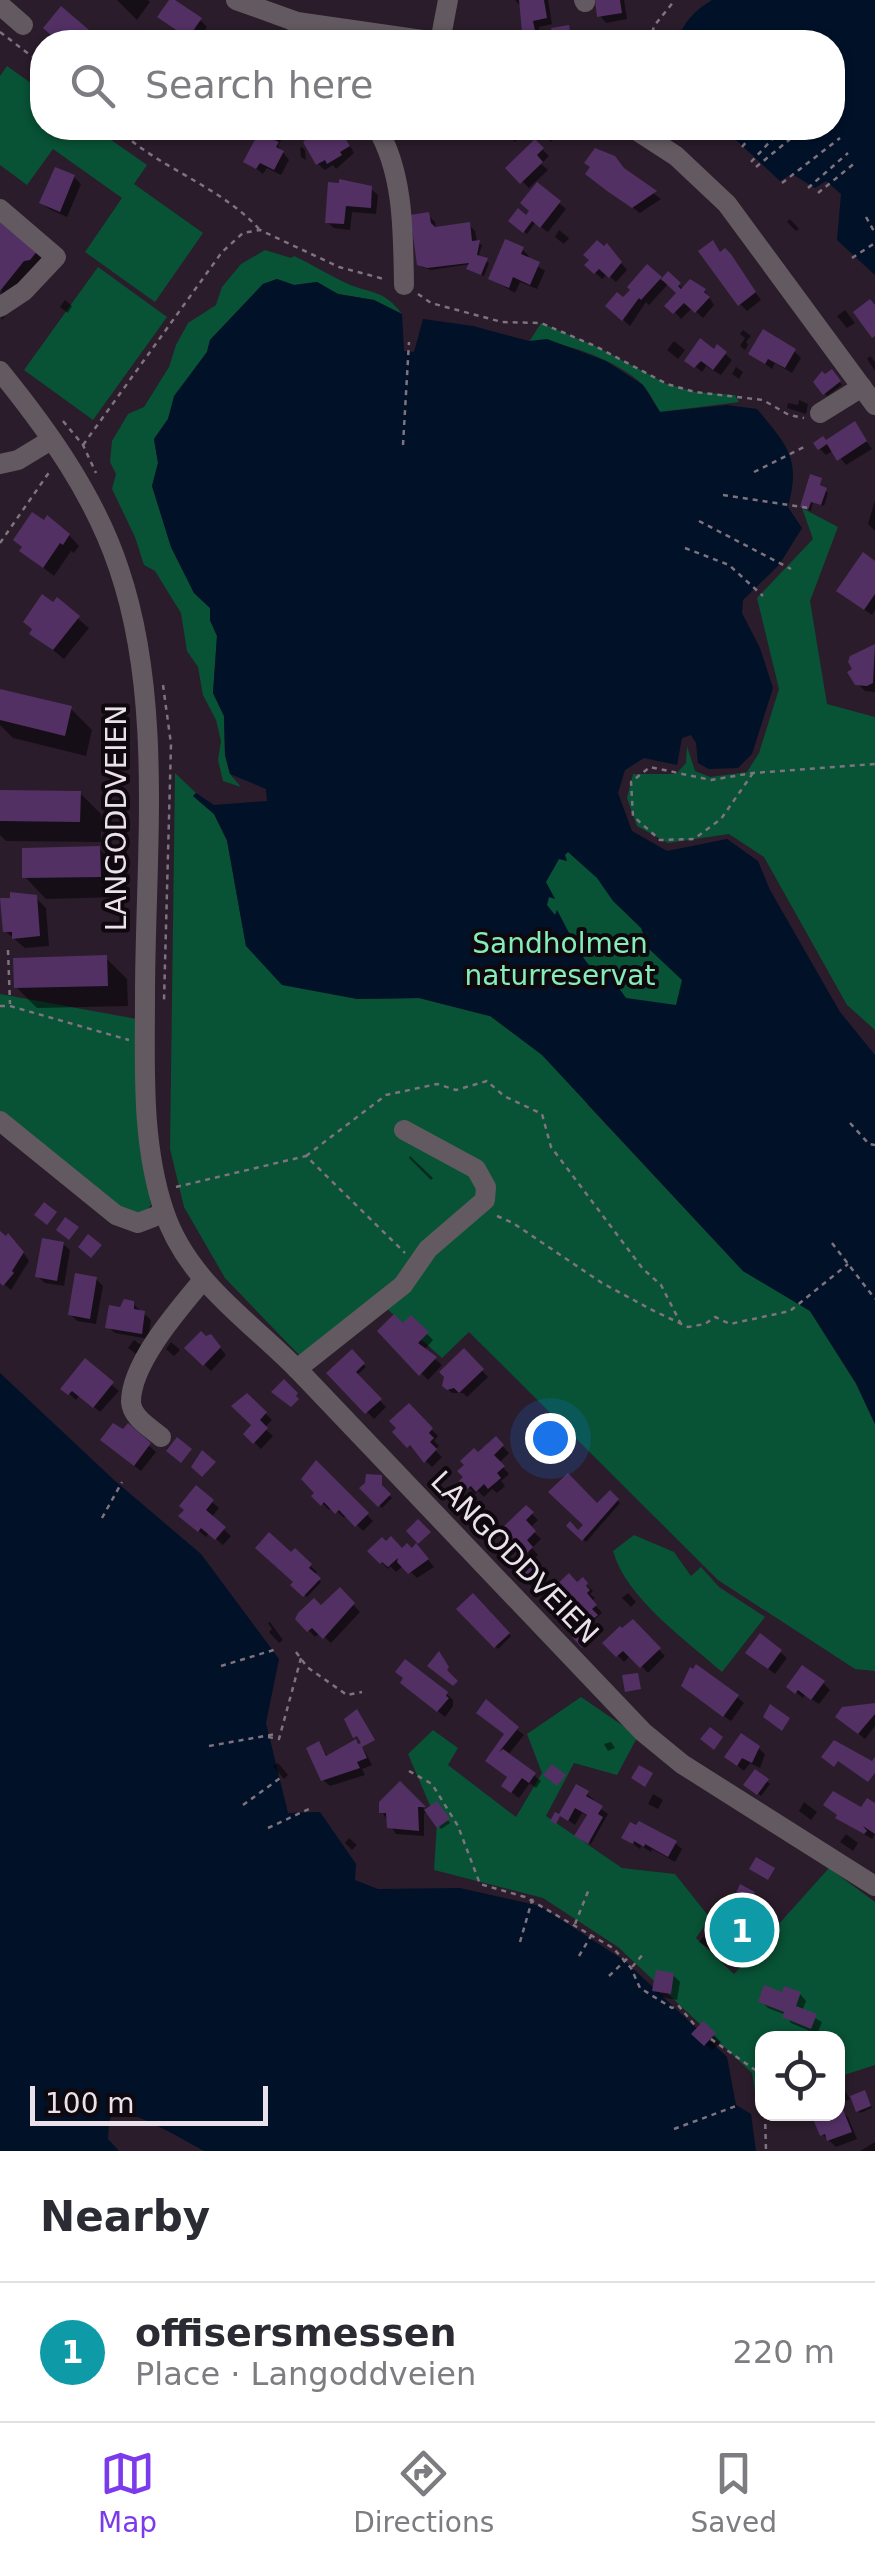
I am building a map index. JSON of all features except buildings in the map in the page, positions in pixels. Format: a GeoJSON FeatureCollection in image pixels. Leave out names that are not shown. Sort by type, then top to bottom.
{"type":"FeatureCollection","features":[{"type":"Feature","properties":{"kind":"street"},"geometry":{"type":"LineString","coordinates":[[236,0],[297,22],[353,30]]}},
{"type":"Feature","properties":{"kind":"street"},"geometry":{"type":"LineString","coordinates":[[441,30],[448,0]]}},
{"type":"Feature","properties":{"kind":"street"},"geometry":{"type":"LineString","coordinates":[[0,5],[23,25]]}},
{"type":"Feature","properties":{"kind":"street"},"geometry":{"type":"LineString","coordinates":[[385,140],[392,153],[402,226],[404,285]]}},
{"type":"Feature","properties":{"kind":"street"},"geometry":{"type":"LineString","coordinates":[[650,140],[685,164],[727,204],[870,393],[820,413]]}},
{"type":"Feature","properties":{"kind":"street"},"geometry":{"type":"LineString","coordinates":[[0,210],[56,257],[24,292],[0,307]]}},
{"type":"Feature","properties":{"kind":"street","name":"LANGODDVEIEN"},"geometry":{"type":"LineString","coordinates":[[0,372],[70,467],[92,504],[120,570],[132,614],[142,678],[147,801],[147,1128],[164,1213],[186,1259],[297,1369],[643,1732],[682,1764],[875,1886]]}},
{"type":"Feature","properties":{"kind":"street"},"geometry":{"type":"LineString","coordinates":[[0,464],[18,460],[51,440]]}},
{"type":"Feature","properties":{"kind":"street"},"geometry":{"type":"LineString","coordinates":[[0,1121],[116,1215],[138,1224],[164,1213]]}},
{"type":"Feature","properties":{"kind":"street"},"geometry":{"type":"LineString","coordinates":[[297,1369],[403,1285],[428,1249],[484,1200],[486,1186],[476,1169],[404,1130]]}},
{"type":"Feature","properties":{"kind":"street"},"geometry":{"type":"LineString","coordinates":[[161,1437],[137,1417],[131,1404],[138,1376],[166,1325],[203,1280]]}},
{"type":"Feature","properties":{"kind":"path"},"geometry":{"type":"LineString","coordinates":[[653,30],[675,0]]}},
{"type":"Feature","properties":{"kind":"path"},"geometry":{"type":"LineString","coordinates":[[0,32],[30,55]]}},
{"type":"Feature","properties":{"kind":"path"},"geometry":{"type":"LineString","coordinates":[[129,140],[138,149],[239,207],[260,230],[339,266],[404,285],[431,303],[502,322],[541,322],[667,384],[695,392],[762,400],[802,418],[820,413]]}},
{"type":"Feature","properties":{"kind":"path"},"geometry":{"type":"LineString","coordinates":[[742,147],[748,140]]}},
{"type":"Feature","properties":{"kind":"path"},"geometry":{"type":"LineString","coordinates":[[751,162],[772,140]]}},
{"type":"Feature","properties":{"kind":"path"},"geometry":{"type":"LineString","coordinates":[[756,167],[789,140]]}},
{"type":"Feature","properties":{"kind":"path"},"geometry":{"type":"LineString","coordinates":[[782,183],[837,140]]}},
{"type":"Feature","properties":{"kind":"path"},"geometry":{"type":"LineString","coordinates":[[808,188],[848,153]]}},
{"type":"Feature","properties":{"kind":"path"},"geometry":{"type":"LineString","coordinates":[[818,193],[856,162]]}},
{"type":"Feature","properties":{"kind":"path"},"geometry":{"type":"LineString","coordinates":[[866,217],[875,233]]}},
{"type":"Feature","properties":{"kind":"path"},"geometry":{"type":"LineString","coordinates":[[70,467],[232,240],[260,230]]}},
{"type":"Feature","properties":{"kind":"path"},"geometry":{"type":"LineString","coordinates":[[852,258],[875,244]]}},
{"type":"Feature","properties":{"kind":"path"},"geometry":{"type":"LineString","coordinates":[[404,445],[409,342]]}},
{"type":"Feature","properties":{"kind":"path"},"geometry":{"type":"LineString","coordinates":[[754,472],[804,447]]}},
{"type":"Feature","properties":{"kind":"path"},"geometry":{"type":"LineString","coordinates":[[0,543],[47,475]]}},
{"type":"Feature","properties":{"kind":"path"},"geometry":{"type":"LineString","coordinates":[[722,495],[809,508]]}},
{"type":"Feature","properties":{"kind":"path"},"geometry":{"type":"LineString","coordinates":[[699,521],[792,569]]}},
{"type":"Feature","properties":{"kind":"path"},"geometry":{"type":"LineString","coordinates":[[685,548],[729,565],[762,596]]}},
{"type":"Feature","properties":{"kind":"path"},"geometry":{"type":"LineString","coordinates":[[752,772],[721,819],[694,839],[660,840],[633,816],[631,782],[650,767],[711,780],[752,772],[875,764]]}},
{"type":"Feature","properties":{"kind":"path"},"geometry":{"type":"LineString","coordinates":[[8,950],[10,1006]]}},
{"type":"Feature","properties":{"kind":"path"},"geometry":{"type":"LineString","coordinates":[[0,1006],[130,1040],[145,1034]]}},
{"type":"Feature","properties":{"kind":"path"},"geometry":{"type":"LineString","coordinates":[[170,1188],[306,1156],[386,1095],[437,1084],[456,1090],[488,1081],[504,1096],[542,1114],[550,1147],[643,1270],[661,1285],[681,1324]]}},
{"type":"Feature","properties":{"kind":"path"},"geometry":{"type":"LineString","coordinates":[[850,1123],[875,1145]]}},
{"type":"Feature","properties":{"kind":"path"},"geometry":{"type":"LineString","coordinates":[[306,1156],[417,1264]]}},
{"type":"Feature","properties":{"kind":"path"},"geometry":{"type":"LineString","coordinates":[[476,1207],[514,1223],[602,1283],[688,1327],[705,1324],[714,1317],[730,1324],[790,1311],[848,1264]]}},
{"type":"Feature","properties":{"kind":"path"},"geometry":{"type":"LineString","coordinates":[[832,1243],[875,1300]]}},
{"type":"Feature","properties":{"kind":"path"},"geometry":{"type":"LineString","coordinates":[[102,1518],[122,1482]]}},
{"type":"Feature","properties":{"kind":"path"},"geometry":{"type":"LineString","coordinates":[[221,1666],[277,1649]]}},
{"type":"Feature","properties":{"kind":"path"},"geometry":{"type":"LineString","coordinates":[[296,1652],[307,1667],[347,1695],[362,1692]]}},
{"type":"Feature","properties":{"kind":"path"},"geometry":{"type":"LineString","coordinates":[[268,1737],[279,1739],[301,1658]]}},
{"type":"Feature","properties":{"kind":"path"},"geometry":{"type":"LineString","coordinates":[[210,1746],[276,1734]]}},
{"type":"Feature","properties":{"kind":"path"},"geometry":{"type":"LineString","coordinates":[[409,1771],[432,1784],[458,1826],[480,1884],[525,1897],[613,1948],[631,1968],[640,1988],[672,2008],[678,2005],[697,2028]]}},
{"type":"Feature","properties":{"kind":"path"},"geometry":{"type":"LineString","coordinates":[[243,1805],[283,1776]]}},
{"type":"Feature","properties":{"kind":"path"},"geometry":{"type":"LineString","coordinates":[[268,1828],[311,1808]]}},
{"type":"Feature","properties":{"kind":"path"},"geometry":{"type":"LineString","coordinates":[[575,1925],[589,1889]]}},
{"type":"Feature","properties":{"kind":"path"},"geometry":{"type":"LineString","coordinates":[[520,1942],[533,1898]]}},
{"type":"Feature","properties":{"kind":"path"},"geometry":{"type":"LineString","coordinates":[[578,1956],[594,1931]]}},
{"type":"Feature","properties":{"kind":"path"},"geometry":{"type":"LineString","coordinates":[[631,1968],[645,1952]]}},
{"type":"Feature","properties":{"kind":"path"},"geometry":{"type":"LineString","coordinates":[[609,1976],[630,1956]]}},
{"type":"Feature","properties":{"kind":"path"},"geometry":{"type":"LineString","coordinates":[[710,2039],[755,2071]]}},
{"type":"Feature","properties":{"kind":"path"},"geometry":{"type":"LineString","coordinates":[[674,2129],[736,2106]]}},
{"type":"Feature","properties":{"kind":"path"},"geometry":{"type":"LineString","coordinates":[[766,2121],[766,2151]]}},
{"type":"Feature","properties":{"kind":"green space"},"geometry":{"type":"Polygon","coordinates":[[[7,66],[30,82],[30,140],[111,140],[147,165],[134,184],[203,233],[155,302],[85,252],[122,198],[53,149],[27,185],[0,165],[0,76],[7,66]]]}},
{"type":"Feature","properties":{"kind":"green space"},"geometry":{"type":"Polygon","coordinates":[[[265,250],[294,256],[346,283],[383,296],[402,314],[374,300],[338,294],[317,282],[294,285],[277,279],[263,284],[210,340],[207,352],[175,396],[168,419],[154,439],[158,463],[152,486],[171,547],[194,593],[210,608],[217,636],[213,693],[224,716],[225,755],[230,774],[241,787],[223,781],[216,720],[203,695],[198,667],[187,651],[181,613],[155,571],[144,565],[112,489],[116,474],[110,462],[112,441],[128,414],[144,407],[169,367],[188,323],[216,305],[222,287],[241,264],[265,250]]]}},
{"type":"Feature","properties":{"kind":"green space"},"geometry":{"type":"Polygon","coordinates":[[[98,267],[167,317],[93,420],[24,370],[98,267]]]}},
{"type":"Feature","properties":{"kind":"green space"},"geometry":{"type":"Polygon","coordinates":[[[541,323],[667,384],[695,392],[735,395],[739,402],[660,412],[642,384],[619,368],[572,348],[529,342],[541,323]]]}},
{"type":"Feature","properties":{"kind":"green space"},"geometry":{"type":"Polygon","coordinates":[[[802,508],[838,527],[810,601],[827,704],[875,717],[875,1030],[847,1005],[764,857],[729,834],[668,843],[637,826],[627,798],[633,774],[676,774],[686,763],[687,746],[695,771],[710,777],[747,772],[759,753],[779,689],[757,598],[813,539],[802,508]]]}},
{"type":"Feature","properties":{"kind":"green space","name":"Sandholmen naturreservat"},"geometry":{"type":"Polygon","coordinates":[[[501,761],[774,1062],[587,1104],[743,1271],[810,1311],[856,1384],[875,1424],[875,1671],[855,1669],[718,1580],[469,1332],[442,1358],[386,1308],[301,1357],[225,1278],[184,1207],[170,1149],[175,773],[214,814],[227,841],[246,946],[357,999],[419,998],[489,1016],[501,761]]]}},
{"type":"Feature","properties":{"kind":"green space"},"geometry":{"type":"Polygon","coordinates":[[[0,994],[137,1019],[140,1132],[151,1205],[142,1218],[116,1215],[0,1121],[0,994]]]}},
{"type":"Feature","properties":{"kind":"green space"},"geometry":{"type":"Polygon","coordinates":[[[634,1535],[674,1552],[691,1576],[701,1567],[719,1587],[765,1617],[722,1672],[659,1617],[630,1585],[613,1551],[634,1535]]]}},
{"type":"Feature","properties":{"kind":"green space"},"geometry":{"type":"Polygon","coordinates":[[[581,1697],[638,1736],[617,1775],[574,1763],[546,1816],[622,1868],[675,1874],[710,1918],[696,1938],[734,1974],[829,1868],[875,1902],[875,2065],[845,2075],[845,2031],[755,2031],[755,2092],[752,2073],[618,1947],[543,1898],[434,1870],[437,1822],[408,1754],[433,1730],[458,1748],[448,1765],[516,1817],[542,1773],[527,1734],[581,1697]]]}},
{"type":"Feature","properties":{"kind":"water"},"geometry":{"type":"Polygon","coordinates":[[[712,0],[875,0],[875,275],[837,240],[841,194],[826,181],[815,188],[792,174],[780,181],[736,140],[845,140],[845,30],[683,30],[712,0]]]}},
{"type":"Feature","properties":{"kind":"water"},"geometry":{"type":"Polygon","coordinates":[[[277,279],[294,285],[317,282],[338,294],[374,300],[402,314],[404,351],[414,352],[423,319],[473,326],[529,341],[547,339],[606,361],[643,385],[660,412],[727,405],[757,409],[784,444],[793,476],[788,507],[802,528],[779,565],[743,600],[742,613],[760,648],[773,688],[752,754],[738,768],[709,769],[698,763],[691,735],[682,738],[677,765],[644,758],[625,770],[618,793],[632,831],[667,851],[727,839],[758,861],[770,890],[840,1012],[875,1055],[875,1424],[856,1383],[810,1311],[743,1271],[542,1055],[490,1016],[419,998],[357,999],[282,985],[246,946],[227,840],[214,814],[193,796],[196,793],[214,805],[267,801],[266,789],[230,774],[225,755],[224,716],[213,693],[217,636],[210,608],[194,593],[171,547],[152,486],[158,463],[154,439],[168,419],[174,396],[207,352],[210,340],[263,284],[277,279]],[[568,852],[567,861],[559,859],[546,882],[555,899],[549,897],[547,905],[555,915],[557,910],[588,964],[593,969],[598,965],[609,974],[626,998],[676,1005],[682,980],[649,949],[641,928],[613,901],[597,878],[568,852]]]}},
{"type":"Feature","properties":{"kind":"water"},"geometry":{"type":"Polygon","coordinates":[[[0,1373],[114,1480],[201,1554],[279,1659],[266,1723],[288,1813],[320,1812],[356,1864],[355,1880],[378,1889],[460,1888],[540,1906],[625,1961],[727,2057],[736,2105],[751,2114],[756,2151],[204,2151],[152,2123],[119,2111],[118,2102],[109,2103],[114,2110],[108,2139],[119,2151],[0,2151],[0,1373]]]}},
{"type":"Feature","properties":{"kind":"place","name":"offisersmessen"},"geometry":{"type":"Point","coordinates":[742,1930]}}]}
